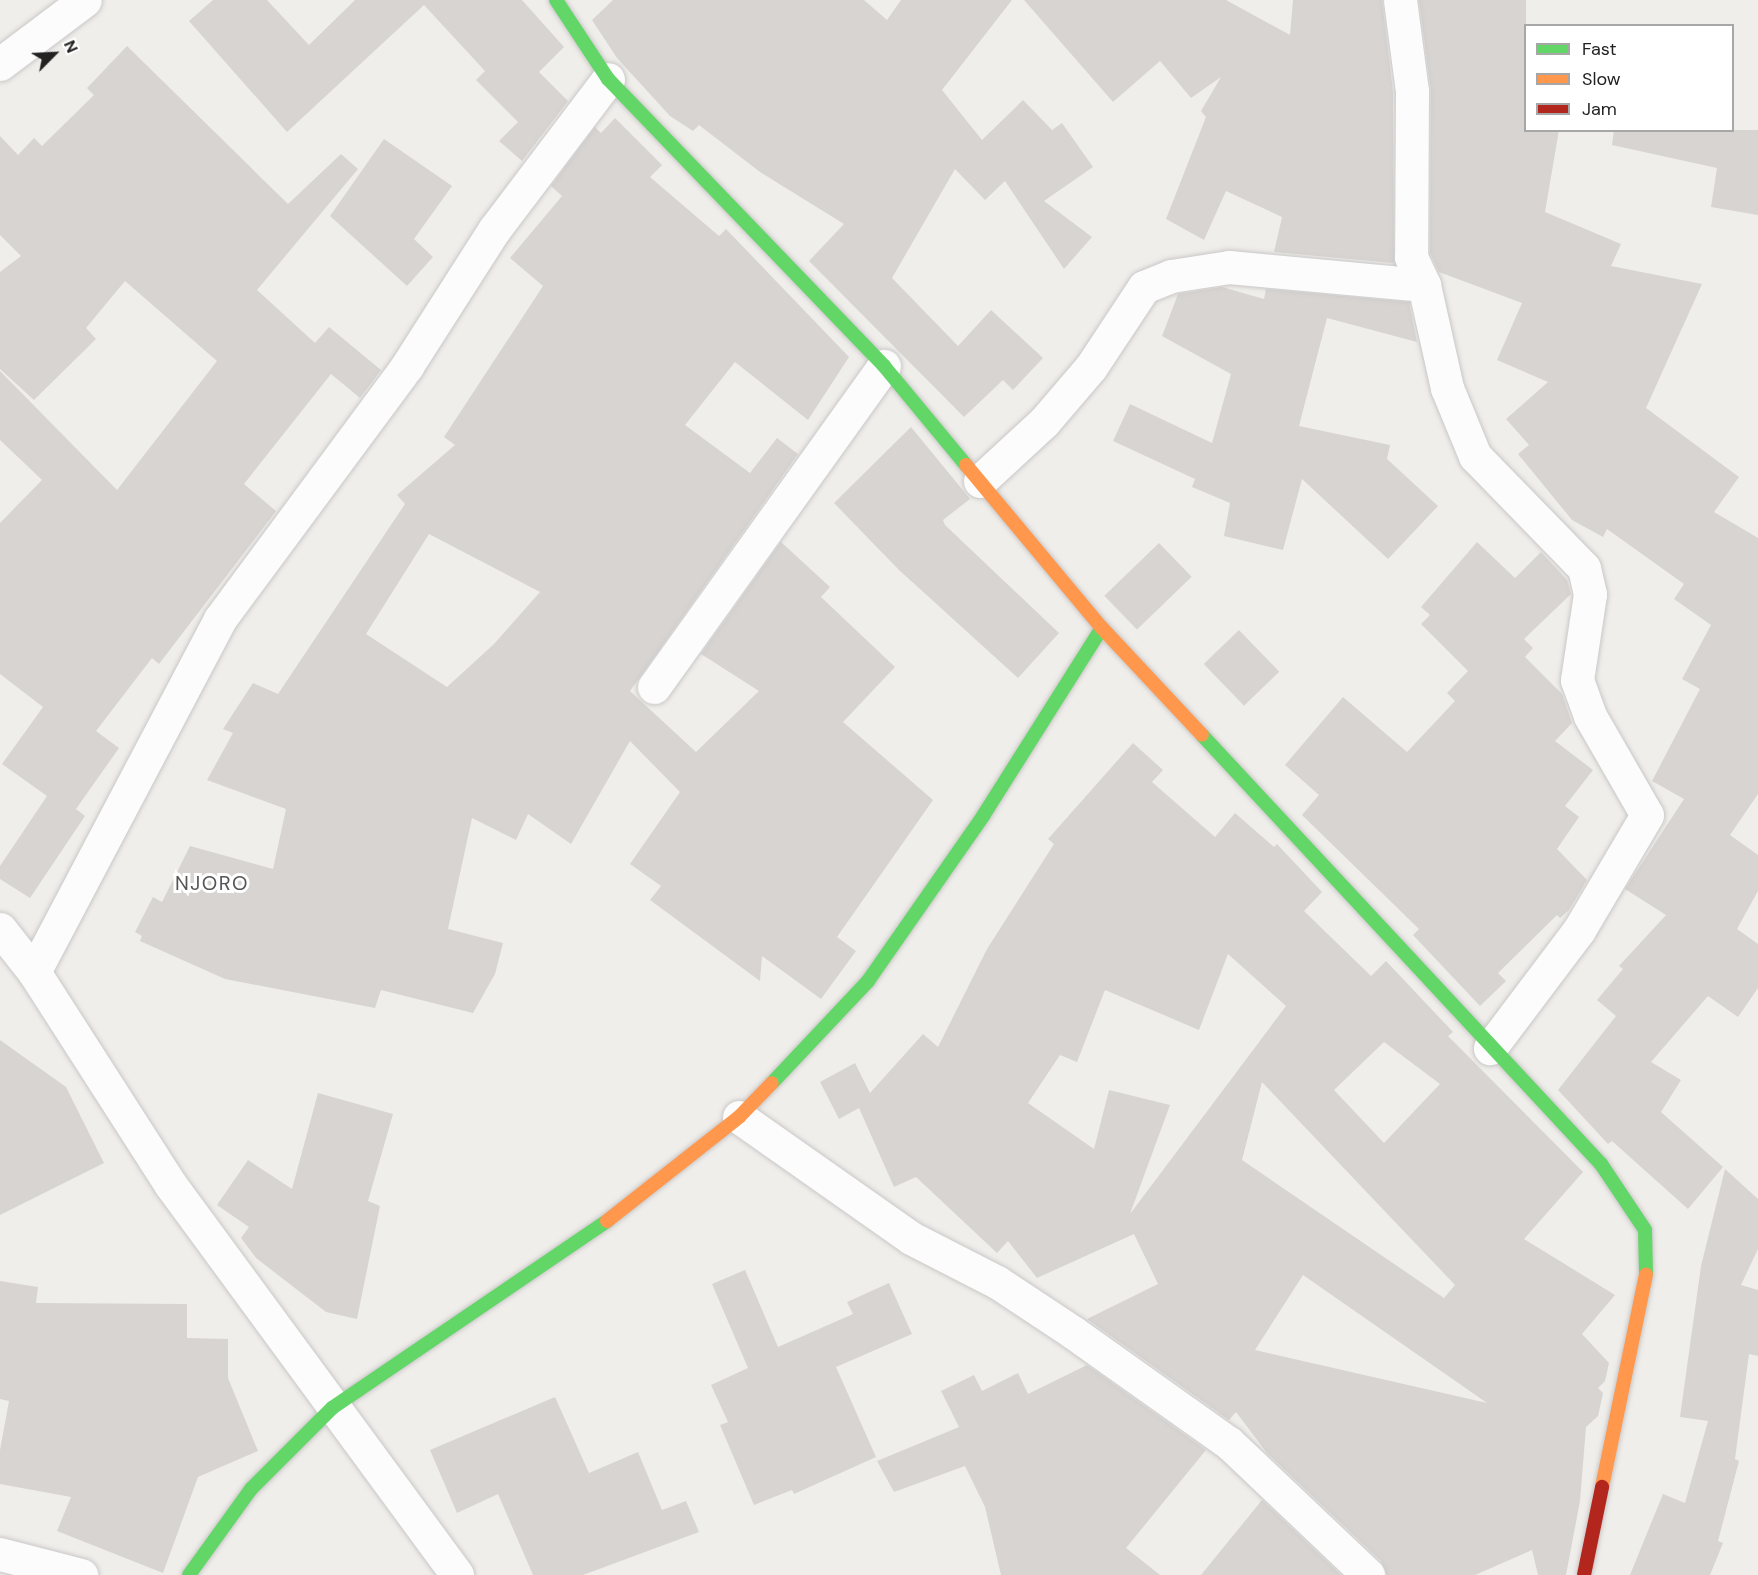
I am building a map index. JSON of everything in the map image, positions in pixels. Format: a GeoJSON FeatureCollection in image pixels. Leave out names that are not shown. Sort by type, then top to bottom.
{"type":"FeatureCollection","features":[{"type":"Feature","properties":{"kind":"street"},"geometry":{"type":"LineString","coordinates":[[0,64],[85,0]]}},
{"type":"Feature","properties":{"kind":"street"},"geometry":{"type":"LineString","coordinates":[[556,0],[608,79],[884,366],[1102,628],[1490,1048],[1601,1164],[1645,1230],[1649,1262],[1645,1288],[1584,1575]]}},
{"type":"Feature","properties":{"kind":"street"},"geometry":{"type":"LineString","coordinates":[[1400,0],[1412,91],[1411,257],[1424,285],[1447,388],[1475,456],[1562,541],[1590,581],[1577,680],[1590,716],[1647,815],[1579,930],[1490,1048]]}},
{"type":"Feature","properties":{"kind":"street"},"geometry":{"type":"LineString","coordinates":[[34,972],[220,620],[407,366],[494,230],[608,79]]}},
{"type":"Feature","properties":{"kind":"street"},"geometry":{"type":"LineString","coordinates":[[980,481],[1044,422],[1090,367],[1144,287],[1171,276],[1229,267],[1424,285]]}},
{"type":"Feature","properties":{"kind":"street"},"geometry":{"type":"LineString","coordinates":[[654,687],[884,366]]}},
{"type":"Feature","properties":{"kind":"street"},"geometry":{"type":"LineString","coordinates":[[189,1575],[251,1489],[332,1408],[640,1198],[739,1117],[868,981],[983,816],[1102,628]]}},
{"type":"Feature","properties":{"kind":"street"},"geometry":{"type":"LineString","coordinates":[[0,929],[34,972],[170,1184],[332,1408],[457,1575]]}},
{"type":"Feature","properties":{"kind":"street"},"geometry":{"type":"LineString","coordinates":[[739,1117],[911,1238],[996,1282],[1074,1333],[1229,1443],[1368,1575]]}},
{"type":"Feature","properties":{"kind":"street"},"geometry":{"type":"LineString","coordinates":[[0,1554],[81,1575]]}},
{"type":"Feature","properties":{"kind":"building"},"geometry":{"type":"Polygon","coordinates":[[[213,0],[267,0],[309,45],[355,0],[522,0],[564,47],[539,72],[568,101],[522,161],[499,141],[518,122],[476,80],[485,71],[424,5],[287,132],[189,21],[213,0]]]}},
{"type":"Feature","properties":{"kind":"building"},"geometry":{"type":"Polygon","coordinates":[[[613,0],[864,0],[887,20],[901,0],[1012,0],[942,90],[982,140],[1023,100],[1052,130],[1062,123],[1093,167],[1044,201],[1092,237],[1064,269],[1005,181],[985,200],[955,169],[892,278],[958,346],[991,310],[1043,358],[1013,390],[1003,380],[964,417],[809,261],[844,224],[760,172],[699,125],[693,131],[670,116],[617,58],[592,20],[613,0]]]}},
{"type":"Feature","properties":{"kind":"building"},"geometry":{"type":"Polygon","coordinates":[[[1024,0],[1226,0],[1290,35],[1293,0],[1382,0],[1393,92],[1394,263],[1274,252],[1282,217],[1226,191],[1204,240],[1166,219],[1206,117],[1201,111],[1221,77],[1191,98],[1160,61],[1113,102],[1024,0]]]}},
{"type":"Feature","properties":{"kind":"building"},"geometry":{"type":"Polygon","coordinates":[[[1419,0],[1526,0],[1524,132],[1559,132],[1545,212],[1621,244],[1611,266],[1702,284],[1646,408],[1739,477],[1714,512],[1758,538],[1758,794],[1730,835],[1758,855],[1758,891],[1737,929],[1758,944],[1758,988],[1738,1017],[1708,996],[1651,1062],[1681,1080],[1661,1112],[1723,1167],[1688,1209],[1612,1141],[1608,1144],[1558,1090],[1616,1016],[1597,1000],[1623,969],[1619,966],[1666,915],[1625,889],[1684,799],[1652,781],[1700,689],[1682,679],[1711,625],[1674,599],[1684,584],[1607,529],[1603,537],[1572,520],[1518,454],[1529,445],[1506,419],[1548,382],[1497,360],[1522,303],[1439,272],[1430,253],[1431,91],[1419,0]]]}},
{"type":"Feature","properties":{"kind":"building"},"geometry":{"type":"Polygon","coordinates":[[[127,46],[288,204],[341,154],[358,169],[257,290],[315,343],[329,327],[381,370],[360,398],[331,374],[244,484],[276,511],[159,664],[152,658],[96,731],[119,748],[76,809],[85,816],[30,898],[0,879],[0,866],[47,796],[2,764],[43,707],[0,674],[0,523],[42,480],[0,440],[0,371],[117,490],[217,361],[125,281],[86,328],[96,339],[34,400],[0,369],[0,272],[21,256],[0,235],[0,136],[18,155],[34,138],[42,146],[94,95],[87,88],[127,46]]]}},
{"type":"Feature","properties":{"kind":"building"},"geometry":{"type":"Polygon","coordinates":[[[615,118],[662,165],[650,177],[719,236],[726,229],[849,357],[808,420],[735,362],[685,425],[750,473],[777,438],[798,454],[630,691],[696,752],[759,691],[701,654],[781,542],[830,587],[821,597],[895,667],[843,722],[933,800],[837,937],[856,951],[821,999],[762,956],[760,981],[650,900],[661,886],[630,864],[680,792],[630,741],[571,844],[528,814],[516,840],[472,818],[448,929],[503,943],[495,974],[473,1013],[381,990],[375,1008],[225,979],[140,941],[142,936],[135,932],[153,897],[162,902],[190,846],[273,869],[286,809],[207,780],[233,733],[223,729],[253,683],[278,694],[405,504],[397,495],[455,445],[444,437],[543,286],[510,258],[562,196],[551,186],[595,127],[601,133],[615,118]],[[429,534],[366,634],[447,687],[494,644],[540,592],[429,534]]]}},
{"type":"Feature","properties":{"kind":"building"},"geometry":{"type":"Polygon","coordinates":[[[1758,130],[1758,215],[1711,207],[1717,168],[1612,145],[1614,132],[1758,130]]]}},
{"type":"Feature","properties":{"kind":"building"},"geometry":{"type":"Polygon","coordinates":[[[384,139],[452,186],[414,239],[433,257],[407,286],[330,216],[384,139]]]}},
{"type":"Feature","properties":{"kind":"building"},"geometry":{"type":"Polygon","coordinates":[[[1222,287],[1264,299],[1266,289],[1409,302],[1417,342],[1327,318],[1299,426],[1390,445],[1387,459],[1438,506],[1388,559],[1302,479],[1283,550],[1224,536],[1230,503],[1192,487],[1195,479],[1113,441],[1130,404],[1212,443],[1231,374],[1162,336],[1178,294],[1222,287]]]}},
{"type":"Feature","properties":{"kind":"building"},"geometry":{"type":"Polygon","coordinates":[[[911,427],[970,499],[943,520],[945,525],[1059,633],[1018,678],[899,570],[834,503],[911,427]]]}},
{"type":"Feature","properties":{"kind":"building"},"geometry":{"type":"Polygon","coordinates":[[[1477,542],[1515,578],[1541,552],[1567,580],[1571,594],[1524,639],[1533,648],[1525,657],[1562,694],[1572,723],[1555,741],[1593,770],[1565,806],[1579,817],[1557,849],[1587,880],[1569,910],[1560,918],[1557,915],[1498,973],[1506,981],[1480,1006],[1413,935],[1419,929],[1302,815],[1319,795],[1285,765],[1343,697],[1407,752],[1455,701],[1447,693],[1468,671],[1421,624],[1430,615],[1421,607],[1477,542]]]}},
{"type":"Feature","properties":{"kind":"building"},"geometry":{"type":"Polygon","coordinates":[[[1159,543],[1192,577],[1137,630],[1104,596],[1159,543]]]}},
{"type":"Feature","properties":{"kind":"building"},"geometry":{"type":"Polygon","coordinates":[[[1239,630],[1279,672],[1244,706],[1204,664],[1239,630]]]}},
{"type":"Feature","properties":{"kind":"building"},"geometry":{"type":"Polygon","coordinates":[[[1133,743],[1163,770],[1152,782],[1215,837],[1235,813],[1274,847],[1277,844],[1322,892],[1304,911],[1371,976],[1386,961],[1453,1032],[1448,1036],[1583,1172],[1524,1239],[1615,1295],[1582,1334],[1609,1363],[1605,1381],[1598,1388],[1603,1393],[1598,1416],[1586,1427],[1580,1501],[1566,1575],[1538,1575],[1532,1550],[1475,1575],[1386,1575],[1381,1561],[1267,1453],[1236,1412],[1229,1420],[1087,1319],[1158,1284],[1134,1234],[1037,1278],[1008,1241],[997,1253],[916,1177],[894,1187],[859,1108],[839,1119],[820,1082],[855,1063],[870,1093],[923,1034],[938,1047],[987,949],[1054,844],[1048,839],[1133,743]],[[1228,954],[1199,1030],[1105,990],[1077,1062],[1060,1055],[1028,1103],[1094,1149],[1109,1090],[1170,1105],[1130,1214],[1286,1006],[1228,954]],[[1384,1042],[1334,1090],[1384,1143],[1440,1084],[1384,1042]],[[1262,1082],[1242,1160],[1444,1298],[1455,1285],[1262,1082]],[[1303,1275],[1255,1350],[1487,1403],[1303,1275]]]}},
{"type":"Feature","properties":{"kind":"building"},"geometry":{"type":"Polygon","coordinates":[[[0,1040],[66,1087],[104,1163],[0,1215],[0,1040]]]}},
{"type":"Feature","properties":{"kind":"building"},"geometry":{"type":"Polygon","coordinates":[[[318,1093],[393,1114],[368,1201],[380,1206],[357,1319],[326,1312],[256,1258],[241,1238],[249,1227],[217,1205],[248,1160],[292,1189],[318,1093]]]}},
{"type":"Feature","properties":{"kind":"building"},"geometry":{"type":"Polygon","coordinates":[[[1725,1169],[1758,1199],[1758,1249],[1741,1285],[1758,1290],[1758,1356],[1749,1354],[1735,1459],[1739,1461],[1718,1541],[1723,1543],[1710,1575],[1630,1575],[1663,1494],[1685,1503],[1708,1421],[1680,1417],[1701,1266],[1725,1169]]]}},
{"type":"Feature","properties":{"kind":"building"},"geometry":{"type":"Polygon","coordinates":[[[745,1270],[778,1347],[853,1314],[847,1302],[889,1283],[912,1334],[836,1367],[876,1457],[794,1494],[792,1490],[754,1505],[720,1425],[728,1422],[711,1385],[748,1368],[712,1284],[745,1270]]]}},
{"type":"Feature","properties":{"kind":"building"},"geometry":{"type":"Polygon","coordinates":[[[0,1281],[38,1287],[36,1303],[187,1304],[187,1338],[228,1339],[228,1378],[258,1451],[198,1477],[163,1573],[57,1531],[71,1497],[0,1484],[0,1450],[9,1401],[0,1399],[0,1281]]]}},
{"type":"Feature","properties":{"kind":"building"},"geometry":{"type":"Polygon","coordinates":[[[1087,1365],[1206,1450],[1126,1548],[1160,1575],[1001,1575],[985,1507],[965,1466],[894,1492],[877,1461],[959,1427],[941,1391],[974,1375],[982,1391],[1018,1373],[1028,1394],[1087,1365]]]}},
{"type":"Feature","properties":{"kind":"building"},"geometry":{"type":"Polygon","coordinates":[[[555,1397],[589,1473],[638,1452],[662,1510],[686,1501],[699,1532],[583,1575],[533,1575],[498,1494],[457,1513],[430,1450],[555,1397]]]}},
{"type":"Feature","properties":{"kind":"building"},"geometry":{"type":"Polygon","coordinates":[[[1262,1500],[1341,1575],[1201,1575],[1262,1500]]]}},
{"type":"Feature","properties":{"kind":"traffic: fast"},"geometry":{"type":"LineString","coordinates":[[556,0],[608,79],[884,366],[966,465]]}},
{"type":"Feature","properties":{"kind":"traffic: fast"},"geometry":{"type":"LineString","coordinates":[[772,1083],[868,981],[983,816],[1102,628]]}},
{"type":"Feature","properties":{"kind":"traffic: fast"},"geometry":{"type":"LineString","coordinates":[[1202,735],[1601,1164],[1645,1230],[1646,1274]]}},
{"type":"Feature","properties":{"kind":"traffic: fast"},"geometry":{"type":"LineString","coordinates":[[189,1575],[251,1489],[332,1408],[607,1221]]}},
{"type":"Feature","properties":{"kind":"traffic: slow"},"geometry":{"type":"LineString","coordinates":[[966,465],[1102,628],[1202,735]]}},
{"type":"Feature","properties":{"kind":"traffic: slow"},"geometry":{"type":"LineString","coordinates":[[607,1221],[739,1117],[772,1083]]}},
{"type":"Feature","properties":{"kind":"traffic: slow"},"geometry":{"type":"LineString","coordinates":[[1602,1487],[1646,1274]]}},
{"type":"Feature","properties":{"kind":"traffic: jam"},"geometry":{"type":"LineString","coordinates":[[1584,1575],[1602,1487]]}},
{"type":"Feature","properties":{"kind":"district","name":"NJORO"},"geometry":{"type":"Point","coordinates":[212,883]}}]}
